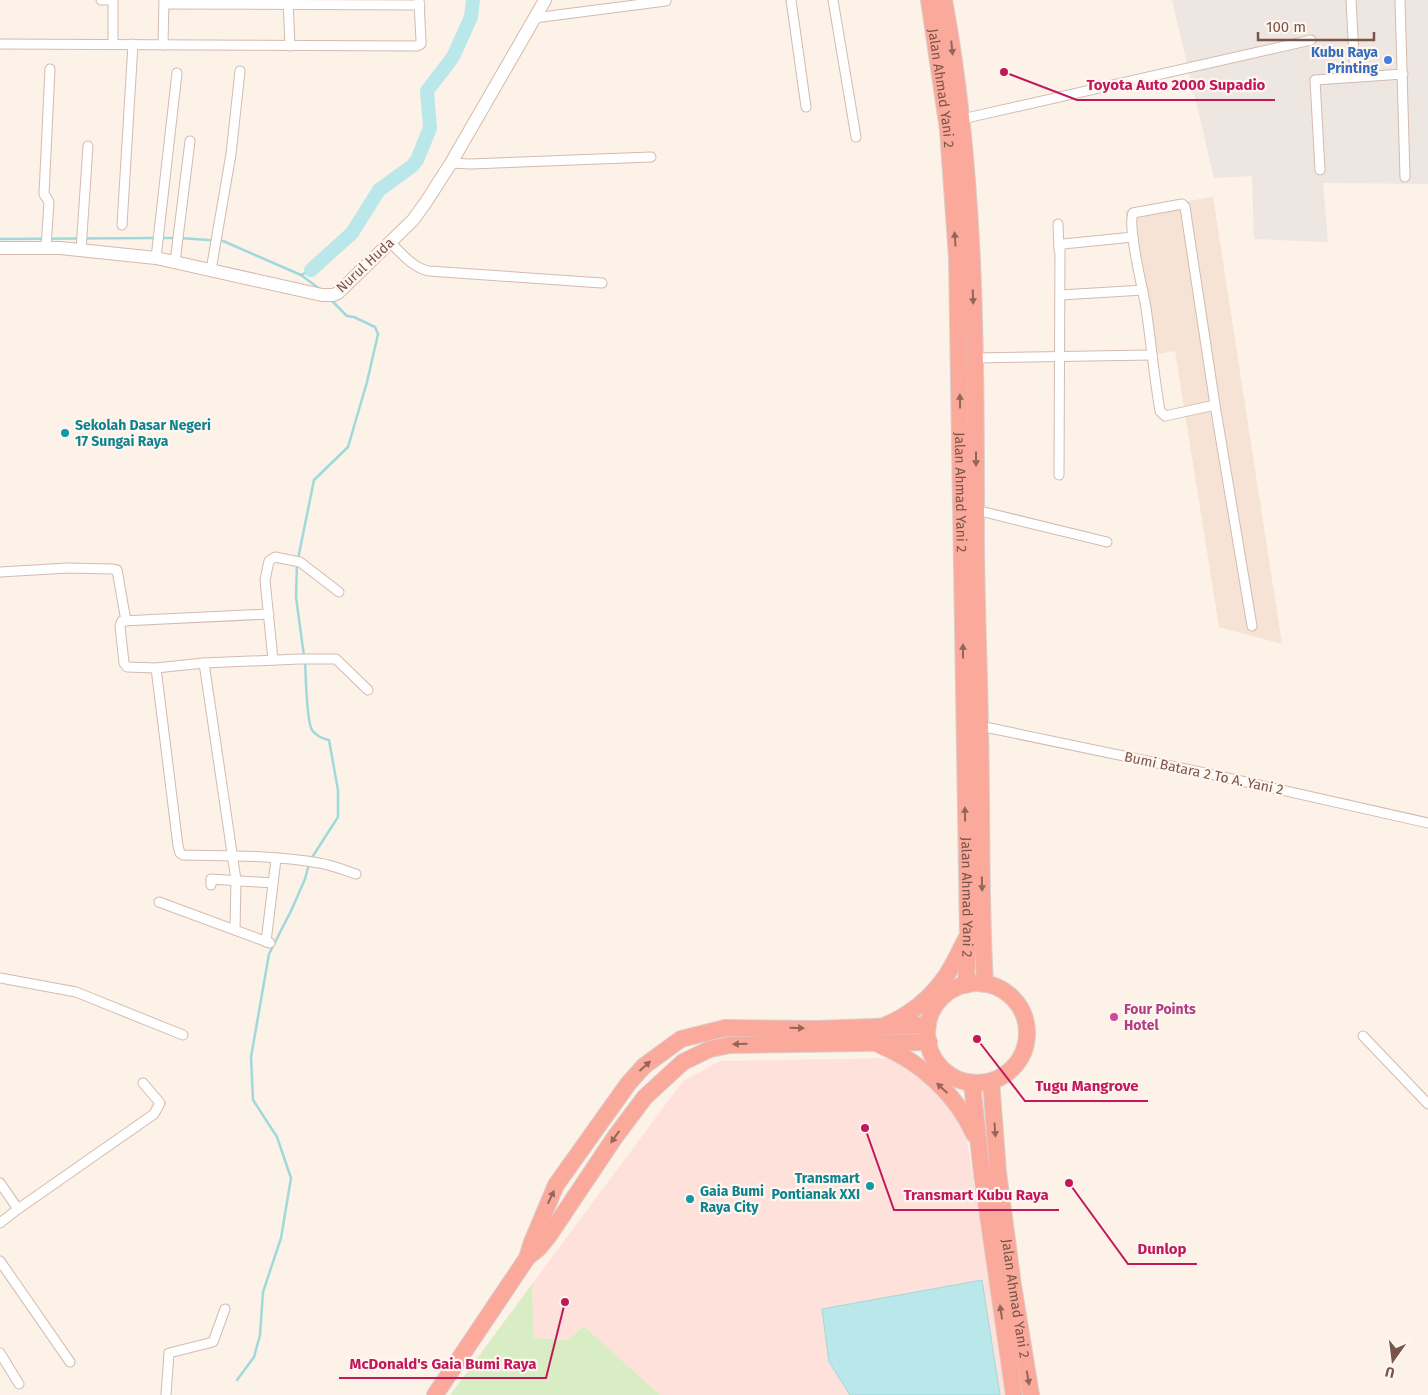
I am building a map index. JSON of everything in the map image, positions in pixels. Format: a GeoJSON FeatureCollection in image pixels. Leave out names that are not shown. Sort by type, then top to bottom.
{"type":"FeatureCollection","features":[{"type":"Feature","properties":{"kind":"highway","name":"Jalan Ahmad Yani 2"},"geometry":{"type":"LineString","coordinates":[[929,0],[948,130],[957,258],[968,935],[966,985]]}},
{"type":"Feature","properties":{"kind":"highway","name":"Jalan Ahmad Yani 2"},"geometry":{"type":"LineString","coordinates":[[944,0],[962,119],[972,257],[980,726],[981,922],[985,984]]}},
{"type":"Feature","properties":{"kind":"highway"},"geometry":{"type":"LineString","coordinates":[[878,1035],[919,1005],[946,977],[968,935]]}},
{"type":"Feature","properties":{"kind":"highway"},"geometry":{"type":"LineString","coordinates":[[985,984],[996,987],[1012,998],[1023,1012],[1027,1036],[1025,1048],[1020,1059],[1012,1069],[991,1081],[972,1083],[961,1080],[950,1075],[932,1056],[928,1034],[931,1013],[947,993],[959,986],[966,985],[985,984]]}},
{"type":"Feature","properties":{"kind":"highway"},"geometry":{"type":"LineString","coordinates":[[435,1395],[527,1258],[556,1185],[628,1084],[644,1066],[681,1039],[725,1028],[752,1027],[817,1029],[878,1035],[950,1095],[962,1110],[978,1143]]}},
{"type":"Feature","properties":{"kind":"highway"},"geometry":{"type":"LineString","coordinates":[[527,1258],[548,1238],[615,1137],[645,1097],[683,1062],[710,1049],[730,1045],[878,1035],[928,1034]]}},
{"type":"Feature","properties":{"kind":"highway","name":"Jalan Ahmad Yani 2"},"geometry":{"type":"LineString","coordinates":[[991,1081],[1002,1207],[1012,1285],[1031,1395]]}},
{"type":"Feature","properties":{"kind":"highway","name":"Jalan Ahmad Yani 2"},"geometry":{"type":"LineString","coordinates":[[972,1083],[978,1143],[1014,1395]]}},
{"type":"Feature","properties":{"kind":"street"},"geometry":{"type":"LineString","coordinates":[[101,0],[112,0],[113,44]]}},
{"type":"Feature","properties":{"kind":"street","name":"Nurul Huda"},"geometry":{"type":"LineString","coordinates":[[0,248],[46,245],[157,252],[175,262],[326,295],[338,293],[419,212],[451,162],[544,0]]}},
{"type":"Feature","properties":{"kind":"street"},"geometry":{"type":"LineString","coordinates":[[791,0],[806,107]]}},
{"type":"Feature","properties":{"kind":"street"},"geometry":{"type":"LineString","coordinates":[[833,0],[856,137]]}},
{"type":"Feature","properties":{"kind":"street"},"geometry":{"type":"LineString","coordinates":[[1351,0],[1355,77]]}},
{"type":"Feature","properties":{"kind":"street"},"geometry":{"type":"LineString","coordinates":[[1400,0],[1405,177]]}},
{"type":"Feature","properties":{"kind":"street"},"geometry":{"type":"LineString","coordinates":[[534,18],[666,1]]}},
{"type":"Feature","properties":{"kind":"street"},"geometry":{"type":"LineString","coordinates":[[0,44],[133,44],[163,45],[290,46],[417,46],[421,44],[420,2],[164,2],[163,45]]}},
{"type":"Feature","properties":{"kind":"street"},"geometry":{"type":"LineString","coordinates":[[288,2],[290,46]]}},
{"type":"Feature","properties":{"kind":"street"},"geometry":{"type":"LineString","coordinates":[[962,119],[1310,40]]}},
{"type":"Feature","properties":{"kind":"street"},"geometry":{"type":"LineString","coordinates":[[122,225],[133,44]]}},
{"type":"Feature","properties":{"kind":"street"},"geometry":{"type":"LineString","coordinates":[[46,245],[49,202],[44,194],[50,68]]}},
{"type":"Feature","properties":{"kind":"street"},"geometry":{"type":"LineString","coordinates":[[211,270],[231,154],[240,72]]}},
{"type":"Feature","properties":{"kind":"street"},"geometry":{"type":"LineString","coordinates":[[157,252],[177,73]]}},
{"type":"Feature","properties":{"kind":"street"},"geometry":{"type":"LineString","coordinates":[[1320,170],[1315,80],[1403,74]]}},
{"type":"Feature","properties":{"kind":"street"},"geometry":{"type":"LineString","coordinates":[[175,262],[190,141]]}},
{"type":"Feature","properties":{"kind":"street"},"geometry":{"type":"LineString","coordinates":[[81,248],[88,146]]}},
{"type":"Feature","properties":{"kind":"street"},"geometry":{"type":"LineString","coordinates":[[451,162],[470,164],[651,157]]}},
{"type":"Feature","properties":{"kind":"street"},"geometry":{"type":"LineString","coordinates":[[1215,404],[1164,416],[1160,411],[1143,290],[1133,237],[1132,218],[1134,213],[1184,204],[1252,626]]}},
{"type":"Feature","properties":{"kind":"street"},"geometry":{"type":"LineString","coordinates":[[1058,224],[1061,295],[1060,475]]}},
{"type":"Feature","properties":{"kind":"street"},"geometry":{"type":"LineString","coordinates":[[1059,250],[1063,244],[1133,237]]}},
{"type":"Feature","properties":{"kind":"street"},"geometry":{"type":"LineString","coordinates":[[390,242],[414,265],[428,271],[602,283]]}},
{"type":"Feature","properties":{"kind":"street"},"geometry":{"type":"LineString","coordinates":[[1061,295],[1143,290]]}},
{"type":"Feature","properties":{"kind":"street"},"geometry":{"type":"LineString","coordinates":[[975,358],[1151,355]]}},
{"type":"Feature","properties":{"kind":"street"},"geometry":{"type":"LineString","coordinates":[[976,510],[1107,542]]}},
{"type":"Feature","properties":{"kind":"street"},"geometry":{"type":"LineString","coordinates":[[273,660],[265,580],[269,561],[275,557],[297,562],[339,592]]}},
{"type":"Feature","properties":{"kind":"street"},"geometry":{"type":"LineString","coordinates":[[0,572],[68,568],[117,570],[126,621]]}},
{"type":"Feature","properties":{"kind":"street"},"geometry":{"type":"LineString","coordinates":[[269,614],[122,621],[120,626],[124,663],[127,667],[156,668],[204,663],[311,658],[336,659],[368,690]]}},
{"type":"Feature","properties":{"kind":"street"},"geometry":{"type":"LineString","coordinates":[[204,663],[236,880],[235,930]]}},
{"type":"Feature","properties":{"kind":"street"},"geometry":{"type":"LineString","coordinates":[[156,668],[180,853],[183,855],[232,856],[310,862],[356,874]]}},
{"type":"Feature","properties":{"kind":"street","name":"Bumi Batara 2 To A. Yani 2"},"geometry":{"type":"LineString","coordinates":[[980,726],[1428,822]]}},
{"type":"Feature","properties":{"kind":"street"},"geometry":{"type":"LineString","coordinates":[[159,902],[268,943],[276,859]]}},
{"type":"Feature","properties":{"kind":"street"},"geometry":{"type":"LineString","coordinates":[[211,885],[211,879],[273,883]]}},
{"type":"Feature","properties":{"kind":"street"},"geometry":{"type":"LineString","coordinates":[[0,978],[76,992],[183,1034]]}},
{"type":"Feature","properties":{"kind":"street"},"geometry":{"type":"LineString","coordinates":[[1363,1036],[1428,1104]]}},
{"type":"Feature","properties":{"kind":"street"},"geometry":{"type":"LineString","coordinates":[[0,1223],[154,1114],[160,1103],[143,1083]]}},
{"type":"Feature","properties":{"kind":"street"},"geometry":{"type":"LineString","coordinates":[[0,1183],[18,1209]]}},
{"type":"Feature","properties":{"kind":"street"},"geometry":{"type":"LineString","coordinates":[[0,1261],[70,1362]]}},
{"type":"Feature","properties":{"kind":"street"},"geometry":{"type":"LineString","coordinates":[[166,1395],[169,1353],[213,1342],[225,1309]]}},
{"type":"Feature","properties":{"kind":"street"},"geometry":{"type":"LineString","coordinates":[[0,1353],[20,1384]]}},
{"type":"Feature","properties":{"kind":"shaded area"},"geometry":{"type":"Polygon","coordinates":[[[1172,0],[1428,0],[1428,184],[1323,183],[1328,242],[1254,239],[1252,176],[1214,178],[1172,0]]]}},
{"type":"Feature","properties":{"kind":"shaded area"},"geometry":{"type":"Polygon","coordinates":[[[1213,197],[1282,644],[1219,627],[1175,351],[1158,354],[1125,211],[1213,197]]]}},
{"type":"Feature","properties":{"kind":"shaded area"},"geometry":{"type":"Polygon","coordinates":[[[892,1058],[950,1102],[964,1119],[1006,1395],[660,1395],[584,1326],[568,1340],[534,1338],[532,1284],[683,1081],[720,1061],[892,1058]]]}},
{"type":"Feature","properties":{"kind":"green space"},"geometry":{"type":"Polygon","coordinates":[[[532,1284],[534,1338],[568,1340],[584,1326],[660,1395],[450,1395],[532,1284]]]}},
{"type":"Feature","properties":{"kind":"water"},"geometry":{"type":"Polygon","coordinates":[[[982,1280],[1000,1395],[850,1395],[829,1362],[822,1309],[982,1280]]]}},
{"type":"Feature","properties":{"kind":"waterway"},"geometry":{"type":"LineString","coordinates":[[311,270],[352,233],[379,190],[412,166],[417,160],[430,128],[427,91],[453,57],[471,17],[473,0]]}},
{"type":"Feature","properties":{"kind":"waterway"},"geometry":{"type":"LineString","coordinates":[[0,239],[155,238]]}},
{"type":"Feature","properties":{"kind":"waterway"},"geometry":{"type":"LineString","coordinates":[[160,238],[175,238]]}},
{"type":"Feature","properties":{"kind":"waterway"},"geometry":{"type":"LineString","coordinates":[[180,238],[223,241],[301,275],[311,270]]}},
{"type":"Feature","properties":{"kind":"waterway"},"geometry":{"type":"LineString","coordinates":[[301,275],[321,290]]}},
{"type":"Feature","properties":{"kind":"waterway"},"geometry":{"type":"LineString","coordinates":[[298,559],[314,480],[348,447],[367,382],[378,334],[375,327],[354,317],[347,316],[330,299]]}},
{"type":"Feature","properties":{"kind":"waterway"},"geometry":{"type":"LineString","coordinates":[[297,564],[296,597],[304,656]]}},
{"type":"Feature","properties":{"kind":"waterway"},"geometry":{"type":"LineString","coordinates":[[305,661],[307,707],[310,725],[315,734],[329,740],[338,790],[338,817],[311,859]]}},
{"type":"Feature","properties":{"kind":"waterway"},"geometry":{"type":"LineString","coordinates":[[237,1380],[254,1357],[260,1335],[263,1292],[281,1238],[291,1178],[277,1137],[253,1100],[251,1057],[269,954],[291,911],[305,879],[309,864]]}},
{"type":"Feature","properties":{"kind":"place","name":"Kubu Raya Printing"},"geometry":{"type":"Point","coordinates":[1388,60]}},
{"type":"Feature","properties":{"kind":"place","name":"Toyota Auto 2000 Supadio"},"geometry":{"type":"Point","coordinates":[1004,72]}},
{"type":"Feature","properties":{"kind":"place","name":"Sekolah Dasar Negeri 17 Sungai Raya"},"geometry":{"type":"Point","coordinates":[65,433]}},
{"type":"Feature","properties":{"kind":"place","name":"Four Points Hotel"},"geometry":{"type":"Point","coordinates":[1114,1017]}},
{"type":"Feature","properties":{"kind":"place","name":"Tugu Mangrove"},"geometry":{"type":"Point","coordinates":[977,1039]}},
{"type":"Feature","properties":{"kind":"place","name":"Transmart Kubu Raya"},"geometry":{"type":"Point","coordinates":[865,1128]}},
{"type":"Feature","properties":{"kind":"place","name":"Dunlop"},"geometry":{"type":"Point","coordinates":[1069,1183]}},
{"type":"Feature","properties":{"kind":"place","name":"Transmart Pontianak XXI"},"geometry":{"type":"Point","coordinates":[870,1186]}},
{"type":"Feature","properties":{"kind":"place","name":"Gaia Bumi Raya City"},"geometry":{"type":"Point","coordinates":[690,1199]}},
{"type":"Feature","properties":{"kind":"place","name":"McDonald's Gaia Bumi Raya"},"geometry":{"type":"Point","coordinates":[565,1302]}}]}
